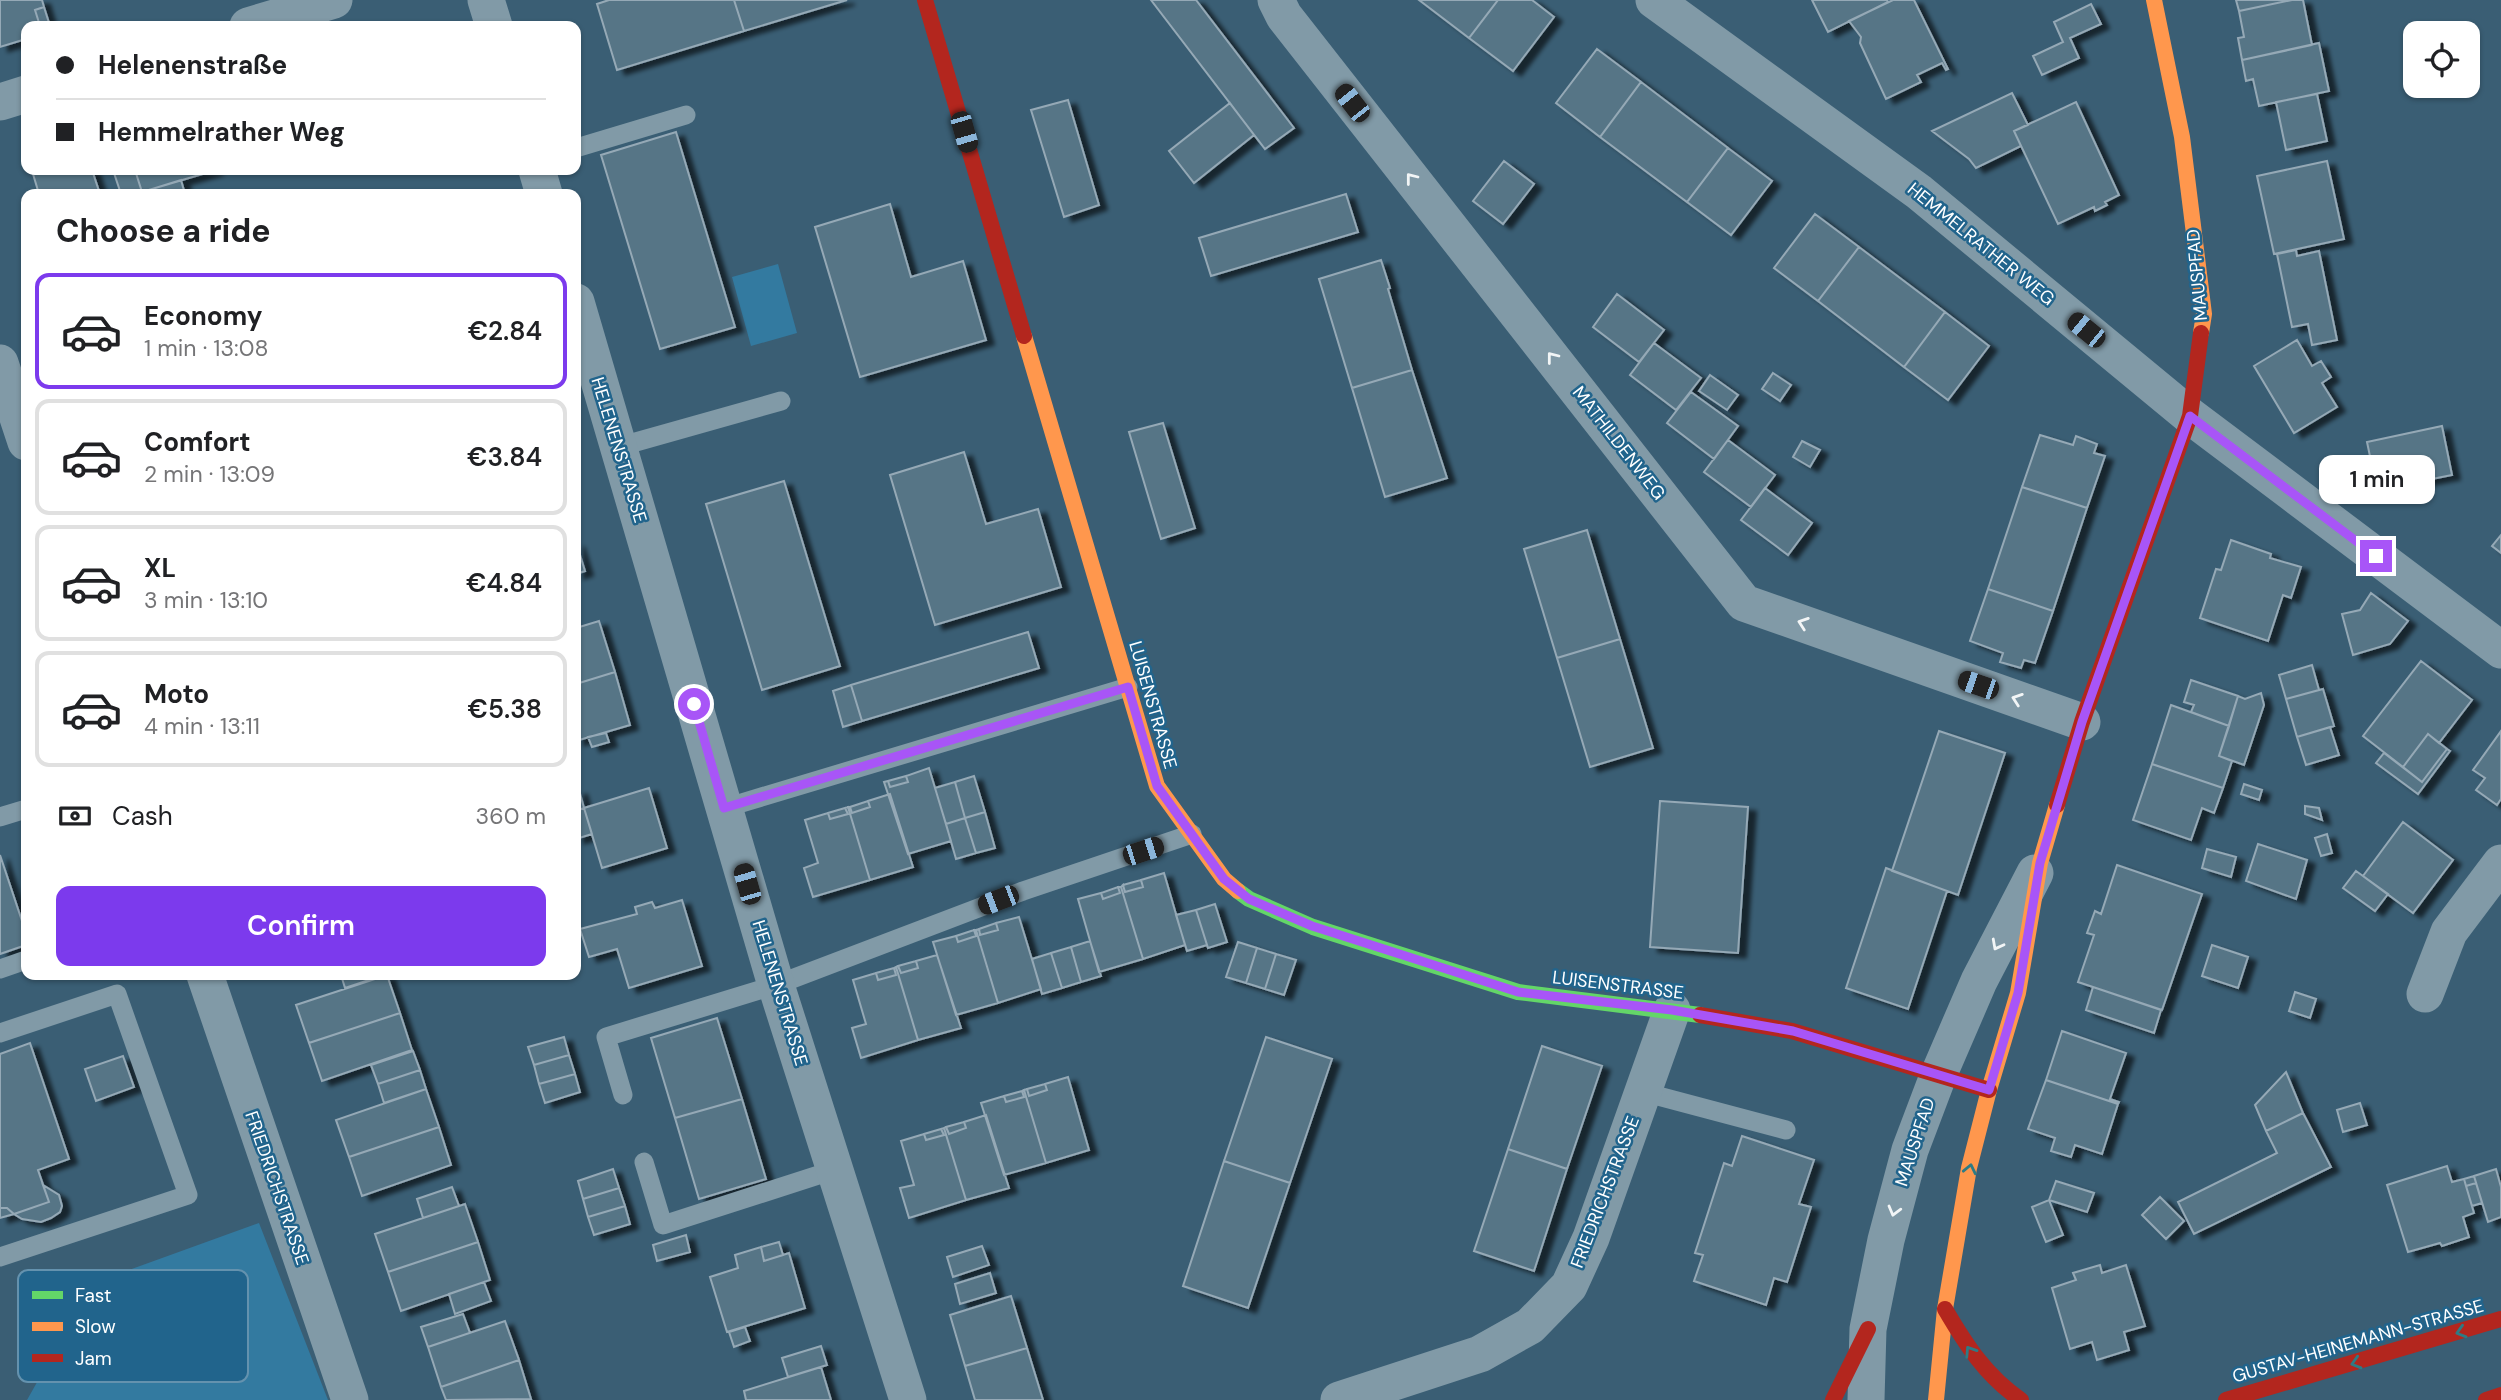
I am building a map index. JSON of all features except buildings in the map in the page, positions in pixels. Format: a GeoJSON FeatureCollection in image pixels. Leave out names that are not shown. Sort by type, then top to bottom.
{"type":"FeatureCollection","features":[{"type":"Feature","properties":{"kind":"street"},"geometry":{"type":"LineString","coordinates":[[265,21],[334,0]]}},
{"type":"Feature","properties":{"kind":"street"},"geometry":{"type":"LineString","coordinates":[[486,0],[492,21]]}},
{"type":"Feature","properties":{"kind":"street","name":"LUISENSTRASSE"},"geometry":{"type":"LineString","coordinates":[[925,0],[1157,786],[1224,879],[1249,899],[1312,926],[1518,992],[1672,1010],[1793,1031],[1989,1090]]}},
{"type":"Feature","properties":{"kind":"street","name":"MATHILDENWEG"},"geometry":{"type":"LineString","coordinates":[[1276,0],[1284,16],[1744,603],[2082,722]]}},
{"type":"Feature","properties":{"kind":"street","name":"HEMMELRATHER WEG"},"geometry":{"type":"LineString","coordinates":[[1654,0],[1919,192],[2190,416],[2501,650]]}},
{"type":"Feature","properties":{"kind":"street","name":"MAUSPFAD"},"geometry":{"type":"LineString","coordinates":[[1936,1400],[1945,1309],[1969,1168],[2018,993],[2040,863],[2082,722],[2190,416],[2204,314],[2182,136],[2154,0]]}},
{"type":"Feature","properties":{"kind":"street"},"geometry":{"type":"LineString","coordinates":[[0,102],[21,96]]}},
{"type":"Feature","properties":{"kind":"street","name":"HELENENSTRASSE"},"geometry":{"type":"LineString","coordinates":[[581,319],[776,985],[908,1400]]}},
{"type":"Feature","properties":{"kind":"street"},"geometry":{"type":"LineString","coordinates":[[0,363],[21,427]]}},
{"type":"Feature","properties":{"kind":"street","name":"MAUSPFAD"},"geometry":{"type":"LineString","coordinates":[[1866,1400],[1868,1329],[1886,1240],[1910,1150],[1979,981],[2040,863]]}},
{"type":"Feature","properties":{"kind":"street"},"geometry":{"type":"LineString","coordinates":[[2425,994],[2448,932],[2501,863]]}},
{"type":"Feature","properties":{"kind":"street","name":"FRIEDRICHSTRASSE"},"geometry":{"type":"LineString","coordinates":[[207,980],[350,1400]]}},
{"type":"Feature","properties":{"kind":"street","name":"FRIEDRICHSTRASSE"},"geometry":{"type":"LineString","coordinates":[[1339,1400],[1480,1354],[1530,1326],[1569,1286],[1591,1238],[1672,1010]]}},
{"type":"Feature","properties":{"kind":"street"},"geometry":{"type":"LineString","coordinates":[[1945,1309],[1974,1358],[2002,1388],[2021,1400]]}},
{"type":"Feature","properties":{"kind":"street","name":"GUSTAV-HEINEMANN-STRASSE"},"geometry":{"type":"LineString","coordinates":[[2226,1400],[2501,1320]]}},
{"type":"Feature","properties":{"kind":"street"},"geometry":{"type":"LineString","coordinates":[[1833,1400],[1868,1329]]}},
{"type":"Feature","properties":{"kind":"street"},"geometry":{"type":"LineString","coordinates":[[2486,1400],[2501,1395]]}},
{"type":"Feature","properties":{"kind":"lane"},"geometry":{"type":"LineString","coordinates":[[581,147],[687,115]]}},
{"type":"Feature","properties":{"kind":"lane"},"geometry":{"type":"LineString","coordinates":[[618,447],[781,401]]}},
{"type":"Feature","properties":{"kind":"lane"},"geometry":{"type":"LineString","coordinates":[[724,808],[1128,687]]}},
{"type":"Feature","properties":{"kind":"lane"},"geometry":{"type":"LineString","coordinates":[[0,817],[21,811]]}},
{"type":"Feature","properties":{"kind":"lane"},"geometry":{"type":"LineString","coordinates":[[623,1095],[606,1037],[776,985],[1023,891],[1192,834]]}},
{"type":"Feature","properties":{"kind":"lane"},"geometry":{"type":"LineString","coordinates":[[0,969],[21,962]]}},
{"type":"Feature","properties":{"kind":"lane"},"geometry":{"type":"LineString","coordinates":[[0,1033],[117,994],[188,1195],[0,1257]]}},
{"type":"Feature","properties":{"kind":"lane"},"geometry":{"type":"LineString","coordinates":[[1643,1092],[1786,1130]]}},
{"type":"Feature","properties":{"kind":"lane"},"geometry":{"type":"LineString","coordinates":[[644,1162],[663,1225],[834,1170]]}},
{"type":"Feature","properties":{"kind":"shaded area"},"geometry":{"type":"Polygon","coordinates":[[[778,264],[797,333],[751,346],[732,277],[778,264]]]}},
{"type":"Feature","properties":{"kind":"shaded area"},"geometry":{"type":"Polygon","coordinates":[[[259,1223],[328,1400],[27,1400],[37,1382],[248,1382],[248,1270],[129,1270],[259,1223]]]}},
{"type":"Feature","properties":{"kind":"traffic: fast"},"geometry":{"type":"LineString","coordinates":[[1238,891],[1249,899],[1313,927],[1518,992],[1700,1015]]}},
{"type":"Feature","properties":{"kind":"traffic: slow"},"geometry":{"type":"LineString","coordinates":[[2154,0],[2182,137],[2204,314],[2201,333]]}},
{"type":"Feature","properties":{"kind":"traffic: slow"},"geometry":{"type":"LineString","coordinates":[[1024,336],[1157,786],[1224,879],[1238,891]]}},
{"type":"Feature","properties":{"kind":"traffic: slow"},"geometry":{"type":"LineString","coordinates":[[1936,1400],[1945,1309],[1969,1168],[2018,993],[2040,863],[2057,805]]}},
{"type":"Feature","properties":{"kind":"traffic: jam"},"geometry":{"type":"LineString","coordinates":[[925,0],[1024,336]]}},
{"type":"Feature","properties":{"kind":"traffic: jam"},"geometry":{"type":"LineString","coordinates":[[2057,805],[2082,722],[2190,416],[2201,333]]}},
{"type":"Feature","properties":{"kind":"traffic: jam"},"geometry":{"type":"LineString","coordinates":[[1700,1015],[1792,1031],[1989,1090]]}},
{"type":"Feature","properties":{"kind":"traffic: jam"},"geometry":{"type":"LineString","coordinates":[[1945,1309],[1978,1359],[1997,1381],[2021,1400]]}},
{"type":"Feature","properties":{"kind":"traffic: jam"},"geometry":{"type":"LineString","coordinates":[[2226,1400],[2501,1319]]}},
{"type":"Feature","properties":{"kind":"traffic: jam"},"geometry":{"type":"LineString","coordinates":[[1833,1400],[1868,1329]]}},
{"type":"Feature","properties":{"kind":"traffic: jam"},"geometry":{"type":"LineString","coordinates":[[2486,1400],[2501,1395]]}},
{"type":"Feature","properties":{"kind":"route"},"geometry":{"type":"LineString","coordinates":[[694,704],[724,808],[1128,687],[1157,786],[1224,879],[1249,899],[1312,926],[1518,992],[1672,1010],[1793,1031],[1989,1090],[2018,993],[2040,863],[2082,722],[2190,416],[2376,556]]}}]}
